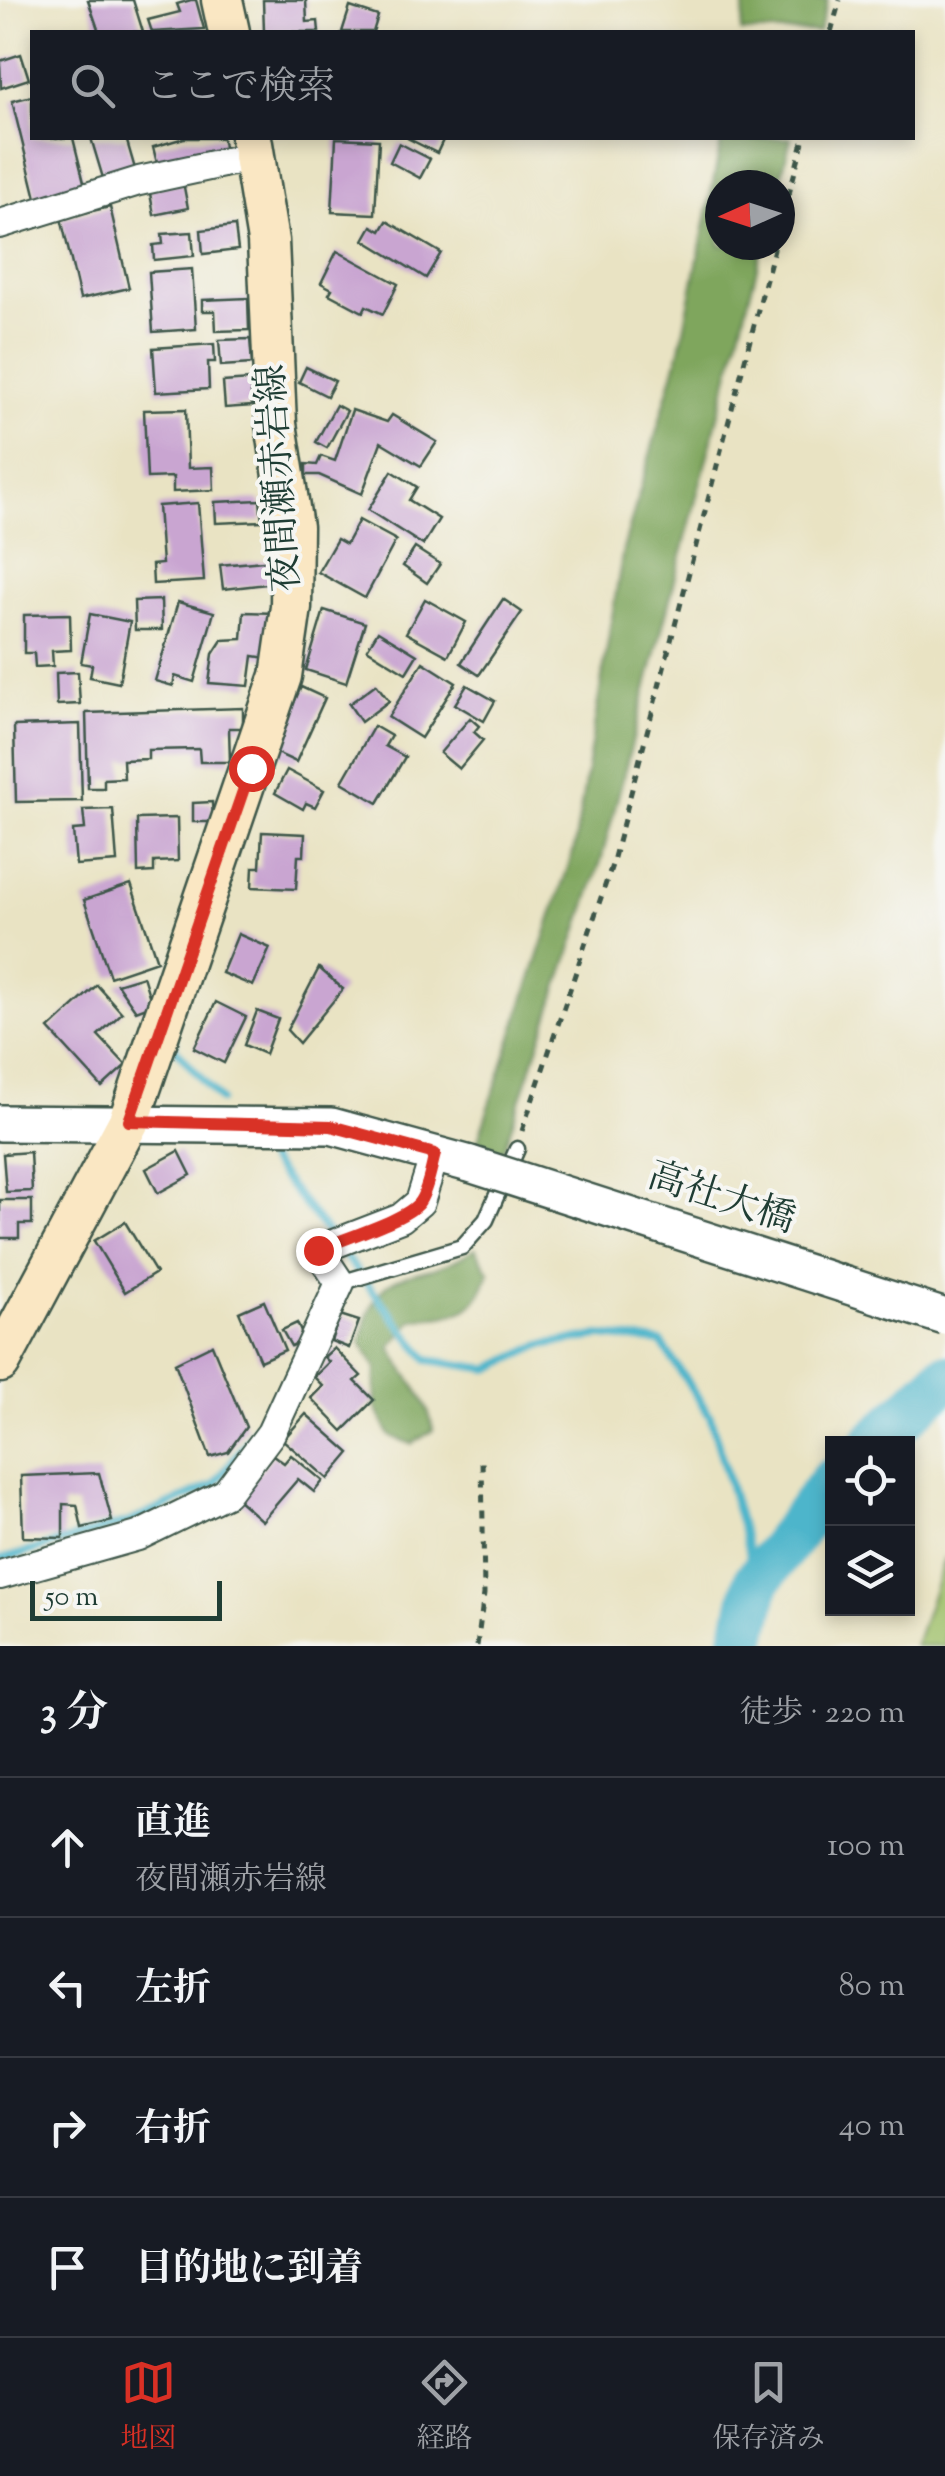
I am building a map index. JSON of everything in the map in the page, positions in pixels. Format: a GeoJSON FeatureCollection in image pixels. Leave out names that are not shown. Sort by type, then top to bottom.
{"type":"FeatureCollection","features":[{"type":"Feature","properties":{"kind":"main road"},"geometry":{"type":"LineString","coordinates":[[222,0],[229,30]]}},
{"type":"Feature","properties":{"kind":"main road","name":"夜間瀬赤岩線"},"geometry":{"type":"LineString","coordinates":[[0,1362],[129,1121],[275,694],[291,608],[292,527],[276,424],[268,241],[253,147]]}},
{"type":"Feature","properties":{"kind":"street"},"geometry":{"type":"LineString","coordinates":[[0,224],[253,147]]}},
{"type":"Feature","properties":{"kind":"street","name":"高社大橋"},"geometry":{"type":"LineString","coordinates":[[0,1123],[129,1121],[331,1126],[470,1164],[945,1317]]}},
{"type":"Feature","properties":{"kind":"street"},"geometry":{"type":"LineString","coordinates":[[0,1575],[138,1536],[226,1493],[272,1433],[340,1283],[318,1250],[402,1218],[420,1202],[435,1154]]}},
{"type":"Feature","properties":{"kind":"lane"},"geometry":{"type":"LineString","coordinates":[[340,1283],[462,1247],[486,1220],[516,1149]]}},
{"type":"Feature","properties":{"kind":"path"},"geometry":{"type":"LineString","coordinates":[[832,30],[840,0]]}},
{"type":"Feature","properties":{"kind":"path"},"geometry":{"type":"LineString","coordinates":[[795,171],[803,140]]}},
{"type":"Feature","properties":{"kind":"path"},"geometry":{"type":"LineString","coordinates":[[516,1149],[612,865],[771,260]]}},
{"type":"Feature","properties":{"kind":"path"},"geometry":{"type":"LineString","coordinates":[[477,1646],[484,1594],[482,1457]]}},
{"type":"Feature","properties":{"kind":"green space"},"geometry":{"type":"Polygon","coordinates":[[[745,0],[828,0],[820,30],[741,30],[745,0]]]}},
{"type":"Feature","properties":{"kind":"green space"},"geometry":{"type":"Polygon","coordinates":[[[722,140],[790,140],[783,170],[716,170],[722,140]]]}},
{"type":"Feature","properties":{"kind":"green space"},"geometry":{"type":"Polygon","coordinates":[[[705,223],[705,260],[759,260],[601,861],[503,1151],[470,1164],[574,849],[623,550],[680,349],[705,223]]]}},
{"type":"Feature","properties":{"kind":"green space"},"geometry":{"type":"Polygon","coordinates":[[[475,1248],[489,1272],[477,1298],[462,1311],[413,1320],[391,1347],[421,1396],[433,1430],[412,1444],[390,1436],[375,1406],[376,1368],[361,1342],[368,1314],[390,1283],[436,1268],[475,1248]]]}},
{"type":"Feature","properties":{"kind":"green space"},"geometry":{"type":"Polygon","coordinates":[[[945,1557],[945,1646],[914,1646],[917,1639],[945,1557]]]}},
{"type":"Feature","properties":{"kind":"building"},"geometry":{"type":"Polygon","coordinates":[[[88,0],[133,0],[142,30],[98,30],[88,0]]]}},
{"type":"Feature","properties":{"kind":"building"},"geometry":{"type":"Polygon","coordinates":[[[196,0],[204,29],[151,30],[148,20],[180,12],[177,4],[196,0]]]}},
{"type":"Feature","properties":{"kind":"building"},"geometry":{"type":"Polygon","coordinates":[[[263,0],[306,0],[307,22],[318,21],[319,30],[264,30],[263,0]]]}},
{"type":"Feature","properties":{"kind":"building"},"geometry":{"type":"Polygon","coordinates":[[[350,7],[378,16],[374,30],[343,30],[350,7]]]}},
{"type":"Feature","properties":{"kind":"building"},"geometry":{"type":"Polygon","coordinates":[[[21,54],[29,79],[1,88],[0,61],[21,54]]]}},
{"type":"Feature","properties":{"kind":"building"},"geometry":{"type":"Polygon","coordinates":[[[30,96],[30,140],[74,140],[85,186],[36,198],[12,101],[30,96]]]}},
{"type":"Feature","properties":{"kind":"building"},"geometry":{"type":"Polygon","coordinates":[[[92,140],[127,140],[135,169],[103,178],[92,140]]]}},
{"type":"Feature","properties":{"kind":"building"},"geometry":{"type":"Polygon","coordinates":[[[177,140],[222,140],[225,150],[158,167],[153,147],[177,140]]]}},
{"type":"Feature","properties":{"kind":"building"},"geometry":{"type":"Polygon","coordinates":[[[336,140],[379,140],[375,214],[332,212],[336,140]]]}},
{"type":"Feature","properties":{"kind":"building"},"geometry":{"type":"Polygon","coordinates":[[[411,140],[443,140],[437,153],[411,140]]]}},
{"type":"Feature","properties":{"kind":"building"},"geometry":{"type":"Polygon","coordinates":[[[399,143],[430,159],[420,178],[390,162],[399,143]]]}},
{"type":"Feature","properties":{"kind":"building"},"geometry":{"type":"Polygon","coordinates":[[[183,182],[188,208],[154,215],[149,188],[183,182]]]}},
{"type":"Feature","properties":{"kind":"building"},"geometry":{"type":"Polygon","coordinates":[[[110,207],[129,288],[80,299],[61,218],[110,207]]]}},
{"type":"Feature","properties":{"kind":"building"},"geometry":{"type":"Polygon","coordinates":[[[387,221],[441,253],[426,278],[364,240],[372,226],[381,231],[387,221]]]}},
{"type":"Feature","properties":{"kind":"building"},"geometry":{"type":"Polygon","coordinates":[[[235,226],[238,250],[203,254],[201,230],[235,226]]]}},
{"type":"Feature","properties":{"kind":"building"},"geometry":{"type":"Polygon","coordinates":[[[192,232],[194,256],[154,260],[153,245],[163,244],[162,234],[192,232]]]}},
{"type":"Feature","properties":{"kind":"building"},"geometry":{"type":"Polygon","coordinates":[[[337,251],[398,284],[383,314],[366,306],[363,312],[329,294],[332,289],[321,283],[337,251]]]}},
{"type":"Feature","properties":{"kind":"building"},"geometry":{"type":"Polygon","coordinates":[[[192,269],[196,329],[153,332],[149,272],[192,269]]]}},
{"type":"Feature","properties":{"kind":"building"},"geometry":{"type":"Polygon","coordinates":[[[248,298],[249,330],[216,331],[215,311],[202,311],[202,300],[248,298]]]}},
{"type":"Feature","properties":{"kind":"building"},"geometry":{"type":"Polygon","coordinates":[[[250,339],[252,364],[221,366],[219,340],[250,339]]]}},
{"type":"Feature","properties":{"kind":"building"},"geometry":{"type":"Polygon","coordinates":[[[214,344],[215,362],[208,362],[209,389],[156,392],[153,348],[214,344]]]}},
{"type":"Feature","properties":{"kind":"building"},"geometry":{"type":"Polygon","coordinates":[[[306,367],[335,381],[327,396],[299,382],[306,367]]]}},
{"type":"Feature","properties":{"kind":"building"},"geometry":{"type":"Polygon","coordinates":[[[250,380],[252,406],[225,408],[223,382],[250,380]]]}},
{"type":"Feature","properties":{"kind":"building"},"geometry":{"type":"Polygon","coordinates":[[[336,405],[347,411],[327,448],[316,442],[336,405]]]}},
{"type":"Feature","properties":{"kind":"building"},"geometry":{"type":"Polygon","coordinates":[[[186,409],[188,468],[213,467],[214,490],[173,492],[173,477],[147,478],[144,410],[186,409]]]}},
{"type":"Feature","properties":{"kind":"building"},"geometry":{"type":"Polygon","coordinates":[[[352,410],[387,422],[392,415],[437,442],[421,466],[381,442],[362,494],[319,475],[306,475],[306,464],[317,465],[321,456],[335,461],[352,410]]]}},
{"type":"Feature","properties":{"kind":"building"},"geometry":{"type":"Polygon","coordinates":[[[392,471],[417,487],[409,500],[439,519],[423,545],[368,510],[392,471]]]}},
{"type":"Feature","properties":{"kind":"building"},"geometry":{"type":"Polygon","coordinates":[[[260,500],[262,521],[216,523],[215,502],[260,500]]]}},
{"type":"Feature","properties":{"kind":"building"},"geometry":{"type":"Polygon","coordinates":[[[198,503],[204,581],[153,584],[152,565],[162,564],[158,506],[198,503]]]}},
{"type":"Feature","properties":{"kind":"building"},"geometry":{"type":"Polygon","coordinates":[[[359,520],[396,540],[365,598],[318,572],[337,539],[346,544],[359,520]]]}},
{"type":"Feature","properties":{"kind":"building"},"geometry":{"type":"Polygon","coordinates":[[[415,548],[440,564],[427,583],[403,566],[415,548]]]}},
{"type":"Feature","properties":{"kind":"building"},"geometry":{"type":"Polygon","coordinates":[[[274,560],[276,583],[223,589],[220,565],[274,560]]]}},
{"type":"Feature","properties":{"kind":"building"},"geometry":{"type":"Polygon","coordinates":[[[425,599],[466,622],[448,656],[406,633],[425,599]]]}},
{"type":"Feature","properties":{"kind":"building"},"geometry":{"type":"Polygon","coordinates":[[[503,599],[522,612],[479,675],[461,663],[503,599]]]}},
{"type":"Feature","properties":{"kind":"building"},"geometry":{"type":"Polygon","coordinates":[[[161,600],[162,630],[135,630],[134,601],[161,600]]]}},
{"type":"Feature","properties":{"kind":"building"},"geometry":{"type":"Polygon","coordinates":[[[178,602],[214,612],[194,682],[175,676],[173,686],[155,681],[178,602]]]}},
{"type":"Feature","properties":{"kind":"building"},"geometry":{"type":"Polygon","coordinates":[[[324,610],[365,623],[346,683],[306,670],[324,610]]]}},
{"type":"Feature","properties":{"kind":"building"},"geometry":{"type":"Polygon","coordinates":[[[244,612],[275,613],[267,658],[253,656],[249,686],[209,683],[213,654],[222,640],[242,639],[244,612]]]}},
{"type":"Feature","properties":{"kind":"building"},"geometry":{"type":"Polygon","coordinates":[[[70,614],[71,650],[52,651],[53,666],[35,667],[34,653],[24,653],[24,615],[70,614]]]}},
{"type":"Feature","properties":{"kind":"building"},"geometry":{"type":"Polygon","coordinates":[[[90,614],[130,622],[119,683],[90,677],[92,665],[81,663],[90,614]]]}},
{"type":"Feature","properties":{"kind":"building"},"geometry":{"type":"Polygon","coordinates":[[[378,631],[417,655],[406,673],[367,649],[378,631]]]}},
{"type":"Feature","properties":{"kind":"building"},"geometry":{"type":"Polygon","coordinates":[[[423,662],[456,683],[421,738],[388,717],[423,662]]]}},
{"type":"Feature","properties":{"kind":"building"},"geometry":{"type":"Polygon","coordinates":[[[78,672],[80,704],[57,705],[56,673],[78,672]]]}},
{"type":"Feature","properties":{"kind":"building"},"geometry":{"type":"Polygon","coordinates":[[[376,684],[389,701],[361,722],[349,704],[376,684]]]}},
{"type":"Feature","properties":{"kind":"building"},"geometry":{"type":"Polygon","coordinates":[[[467,685],[495,701],[484,721],[455,704],[467,685]]]}},
{"type":"Feature","properties":{"kind":"building"},"geometry":{"type":"Polygon","coordinates":[[[301,687],[325,698],[296,762],[272,751],[301,687]]]}},
{"type":"Feature","properties":{"kind":"building"},"geometry":{"type":"Polygon","coordinates":[[[243,708],[243,728],[229,728],[230,762],[200,762],[199,749],[148,750],[148,759],[123,760],[124,778],[104,779],[104,788],[88,788],[86,713],[243,708]]]}},
{"type":"Feature","properties":{"kind":"building"},"geometry":{"type":"Polygon","coordinates":[[[470,718],[479,726],[474,732],[483,740],[459,769],[440,753],[470,718]]]}},
{"type":"Feature","properties":{"kind":"building"},"geometry":{"type":"Polygon","coordinates":[[[80,724],[82,801],[16,802],[14,726],[80,724]]]}},
{"type":"Feature","properties":{"kind":"building"},"geometry":{"type":"Polygon","coordinates":[[[374,726],[391,736],[385,746],[405,757],[378,803],[342,782],[374,726]]]}},
{"type":"Feature","properties":{"kind":"building"},"geometry":{"type":"Polygon","coordinates":[[[287,770],[324,790],[315,807],[306,803],[303,809],[275,793],[287,770]]]}},
{"type":"Feature","properties":{"kind":"building"},"geometry":{"type":"Polygon","coordinates":[[[212,802],[213,822],[193,822],[193,803],[212,802]]]}},
{"type":"Feature","properties":{"kind":"building"},"geometry":{"type":"Polygon","coordinates":[[[113,809],[117,862],[76,865],[73,830],[85,829],[83,810],[113,809]]]}},
{"type":"Feature","properties":{"kind":"building"},"geometry":{"type":"Polygon","coordinates":[[[177,818],[178,861],[154,862],[154,872],[138,873],[137,819],[177,818]]]}},
{"type":"Feature","properties":{"kind":"building"},"geometry":{"type":"Polygon","coordinates":[[[262,832],[305,834],[304,856],[298,856],[296,889],[252,887],[253,867],[260,867],[262,832]]]}},
{"type":"Feature","properties":{"kind":"building"},"geometry":{"type":"Polygon","coordinates":[[[131,884],[157,961],[110,977],[84,900],[131,884]]]}},
{"type":"Feature","properties":{"kind":"building"},"geometry":{"type":"Polygon","coordinates":[[[238,934],[270,948],[253,986],[222,973],[238,934]]]}},
{"type":"Feature","properties":{"kind":"building"},"geometry":{"type":"Polygon","coordinates":[[[319,968],[343,989],[299,1043],[287,1030],[319,968]]]}},
{"type":"Feature","properties":{"kind":"building"},"geometry":{"type":"Polygon","coordinates":[[[143,976],[152,1005],[136,1011],[117,984],[143,976]]]}},
{"type":"Feature","properties":{"kind":"building"},"geometry":{"type":"Polygon","coordinates":[[[97,985],[122,1013],[98,1035],[126,1065],[102,1087],[49,1029],[97,985]]]}},
{"type":"Feature","properties":{"kind":"building"},"geometry":{"type":"Polygon","coordinates":[[[216,1002],[246,1017],[224,1063],[194,1048],[216,1002]]]}},
{"type":"Feature","properties":{"kind":"building"},"geometry":{"type":"Polygon","coordinates":[[[257,1011],[278,1019],[265,1054],[244,1045],[257,1011]]]}},
{"type":"Feature","properties":{"kind":"building"},"geometry":{"type":"Polygon","coordinates":[[[179,1151],[191,1175],[158,1193],[146,1169],[179,1151]]]}},
{"type":"Feature","properties":{"kind":"building"},"geometry":{"type":"Polygon","coordinates":[[[30,1152],[32,1191],[6,1192],[3,1154],[30,1152]]]}},
{"type":"Feature","properties":{"kind":"building"},"geometry":{"type":"Polygon","coordinates":[[[0,1200],[32,1200],[32,1224],[19,1224],[19,1238],[0,1238],[0,1200]]]}},
{"type":"Feature","properties":{"kind":"building"},"geometry":{"type":"Polygon","coordinates":[[[125,1222],[156,1273],[125,1292],[94,1241],[125,1222]]]}},
{"type":"Feature","properties":{"kind":"building"},"geometry":{"type":"Polygon","coordinates":[[[264,1301],[285,1350],[260,1361],[239,1312],[264,1301]]]}},
{"type":"Feature","properties":{"kind":"building"},"geometry":{"type":"Polygon","coordinates":[[[340,1315],[359,1321],[349,1348],[331,1341],[340,1315]]]}},
{"type":"Feature","properties":{"kind":"building"},"geometry":{"type":"Polygon","coordinates":[[[297,1323],[304,1339],[291,1346],[282,1330],[297,1323]]]}},
{"type":"Feature","properties":{"kind":"building"},"geometry":{"type":"Polygon","coordinates":[[[212,1345],[246,1427],[228,1452],[210,1457],[175,1363],[212,1345]]]}},
{"type":"Feature","properties":{"kind":"building"},"geometry":{"type":"Polygon","coordinates":[[[334,1348],[361,1376],[355,1381],[374,1400],[343,1431],[311,1398],[323,1386],[314,1377],[329,1362],[324,1357],[334,1348]]]}},
{"type":"Feature","properties":{"kind":"building"},"geometry":{"type":"Polygon","coordinates":[[[306,1414],[350,1453],[328,1479],[283,1440],[306,1414]]]}},
{"type":"Feature","properties":{"kind":"building"},"geometry":{"type":"Polygon","coordinates":[[[273,1455],[284,1463],[291,1455],[323,1481],[314,1492],[298,1479],[262,1521],[237,1499],[273,1455]]]}},
{"type":"Feature","properties":{"kind":"building"},"geometry":{"type":"Polygon","coordinates":[[[99,1473],[112,1521],[82,1528],[77,1505],[63,1504],[63,1538],[23,1537],[21,1476],[99,1473]]]}},
{"type":"Feature","properties":{"kind":"waterway"},"geometry":{"type":"LineString","coordinates":[[175,1042],[174,1047],[220,1100]]}},
{"type":"Feature","properties":{"kind":"waterway"},"geometry":{"type":"LineString","coordinates":[[261,1150],[332,1239]]}},
{"type":"Feature","properties":{"kind":"waterway"},"geometry":{"type":"LineString","coordinates":[[340,1250],[428,1360],[489,1369],[541,1345],[600,1336],[661,1342],[710,1416],[757,1581]]}},
{"type":"Feature","properties":{"kind":"waterway"},"geometry":{"type":"LineString","coordinates":[[883,1436],[945,1378]]}},
{"type":"Feature","properties":{"kind":"waterway"},"geometry":{"type":"LineString","coordinates":[[0,1560],[132,1521],[215,1484],[265,1416]]}},
{"type":"Feature","properties":{"kind":"waterway"},"geometry":{"type":"LineString","coordinates":[[742,1646],[757,1581],[825,1491]]}},
{"type":"Feature","properties":{"kind":"route"},"geometry":{"type":"LineString","coordinates":[[251,768],[129,1121],[331,1126],[435,1154],[420,1202],[402,1218],[362,1229],[318,1250]]}}]}
